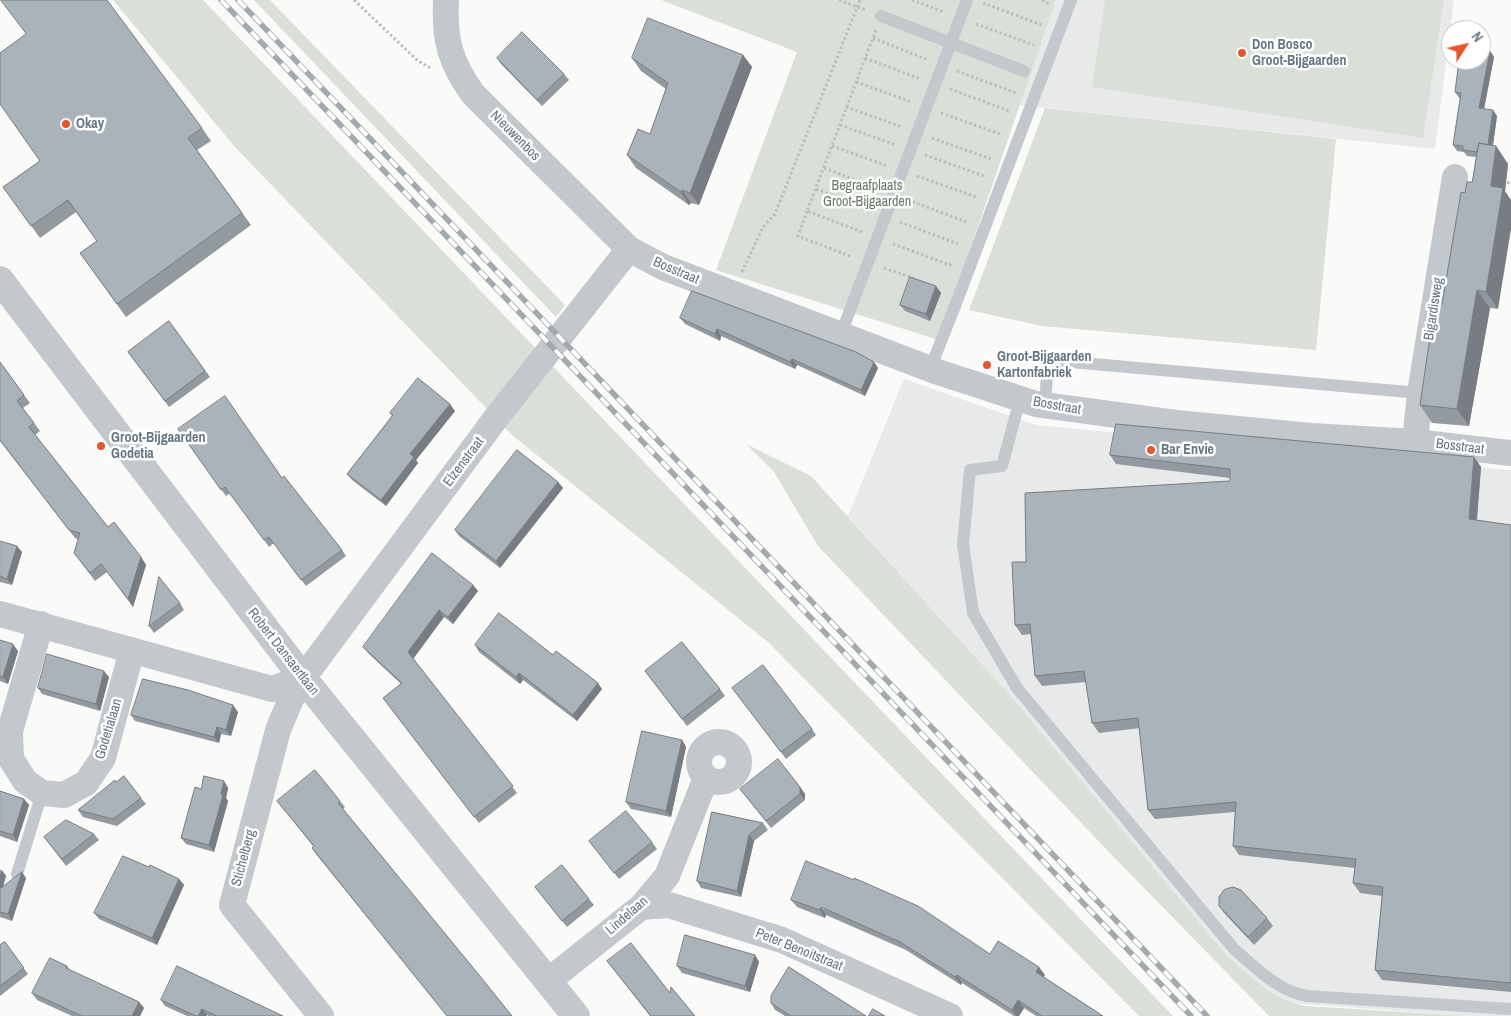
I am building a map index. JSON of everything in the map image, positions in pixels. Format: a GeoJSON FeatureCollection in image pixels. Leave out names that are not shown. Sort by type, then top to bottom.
{"type":"FeatureCollection","features":[{"type":"Feature","properties":{"kind":"street","name":"Nieuwenbos"},"geometry":{"type":"LineString","coordinates":[[446,0],[448,49],[458,73],[474,94],[629,249]]}},
{"type":"Feature","properties":{"kind":"street","name":"Bigardisweg"},"geometry":{"type":"LineString","coordinates":[[1415,442],[1420,393],[1455,177]]}},
{"type":"Feature","properties":{"kind":"street","name":"Bosstraat"},"geometry":{"type":"LineString","coordinates":[[629,249],[663,267],[930,369],[1020,399],[1045,405],[1185,424],[1311,436],[1415,442],[1511,453]]}},
{"type":"Feature","properties":{"kind":"street","name":"Elzenstraat"},"geometry":{"type":"LineString","coordinates":[[303,678],[496,418],[629,249]]}},
{"type":"Feature","properties":{"kind":"street","name":"Robert Dansaertlaan"},"geometry":{"type":"LineString","coordinates":[[0,280],[303,678],[576,1016]]}},
{"type":"Feature","properties":{"kind":"street"},"geometry":{"type":"LineString","coordinates":[[0,614],[272,690],[303,678]]}},
{"type":"Feature","properties":{"kind":"street"},"geometry":{"type":"LineString","coordinates":[[41,624],[10,731],[11,759],[25,781],[42,793]]}},
{"type":"Feature","properties":{"kind":"street","name":"Godetialaan"},"geometry":{"type":"LineString","coordinates":[[42,793],[64,795],[86,783],[103,758],[132,650]]}},
{"type":"Feature","properties":{"kind":"street","name":"Stichelberg"},"geometry":{"type":"LineString","coordinates":[[303,678],[291,699],[278,730],[232,905],[322,1016]]}},
{"type":"Feature","properties":{"kind":"street","name":"Lindelaan"},"geometry":{"type":"LineString","coordinates":[[548,981],[641,907],[667,876],[706,778]]}},
{"type":"Feature","properties":{"kind":"street","name":"Peter Benoitstraat"},"geometry":{"type":"LineString","coordinates":[[641,907],[669,905],[782,940],[950,1016]]}},
{"type":"Feature","properties":{"kind":"lane"},"geometry":{"type":"LineString","coordinates":[[841,334],[967,0]]}},
{"type":"Feature","properties":{"kind":"lane"},"geometry":{"type":"LineString","coordinates":[[930,369],[1071,0]]}},
{"type":"Feature","properties":{"kind":"lane"},"geometry":{"type":"LineString","coordinates":[[881,16],[1024,71]]}},
{"type":"Feature","properties":{"kind":"lane"},"geometry":{"type":"LineString","coordinates":[[1045,405],[1048,360],[1420,393]]}},
{"type":"Feature","properties":{"kind":"lane"},"geometry":{"type":"LineString","coordinates":[[1020,399],[1002,466],[970,470],[963,544],[974,613],[1017,688],[1234,949],[1269,979],[1294,994],[1307,996],[1511,1009]]}},
{"type":"Feature","properties":{"kind":"lane"},"geometry":{"type":"LineString","coordinates":[[18,874],[42,793]]}},
{"type":"Feature","properties":{"kind":"path"},"geometry":{"type":"LineString","coordinates":[[354,0],[418,62],[435,70],[458,73]]}},
{"type":"Feature","properties":{"kind":"path"},"geometry":{"type":"LineString","coordinates":[[839,0],[881,16]]}},
{"type":"Feature","properties":{"kind":"path"},"geometry":{"type":"LineString","coordinates":[[734,294],[749,252],[763,227],[775,214],[860,0]]}},
{"type":"Feature","properties":{"kind":"path"},"geometry":{"type":"LineString","coordinates":[[976,0],[1042,25]]}},
{"type":"Feature","properties":{"kind":"path"},"geometry":{"type":"LineString","coordinates":[[1492,181],[1511,183]]}},
{"type":"Feature","properties":{"kind":"shaded area","name":"Don Bosco Groot-Bijgaarden"},"geometry":{"type":"Polygon","coordinates":[[[1056,0],[1454,0],[1451,20],[1441,20],[1441,70],[1445,70],[1435,149],[1019,105],[1056,0]]]}},
{"type":"Feature","properties":{"kind":"shaded area"},"geometry":{"type":"Polygon","coordinates":[[[904,379],[1036,425],[1511,470],[1511,1016],[1467,1016],[1290,1003],[1263,987],[1227,956],[1009,694],[848,516],[904,379]]]}},
{"type":"Feature","properties":{"kind":"green space"},"geometry":{"type":"Polygon","coordinates":[[[113,0],[203,0],[1173,1016],[1139,1016],[769,643],[512,435],[234,146],[113,0]]]}},
{"type":"Feature","properties":{"kind":"green space"},"geometry":{"type":"Polygon","coordinates":[[[254,0],[270,0],[565,305],[556,317],[254,0]]]}},
{"type":"Feature","properties":{"kind":"green space","name":"Begraafplaats Groot-Bijgaarden"},"geometry":{"type":"Polygon","coordinates":[[[661,0],[1056,0],[939,340],[716,270],[797,52],[661,0]]]}},
{"type":"Feature","properties":{"kind":"green space","name":"Don Bosco Groot-Bijgaarden"},"geometry":{"type":"Polygon","coordinates":[[[1105,0],[1444,0],[1423,138],[1092,87],[1105,0]]]}},
{"type":"Feature","properties":{"kind":"green space"},"geometry":{"type":"Polygon","coordinates":[[[1045,108],[1336,139],[1316,350],[1042,326],[969,310],[1045,108]]]}},
{"type":"Feature","properties":{"kind":"green space"},"geometry":{"type":"Polygon","coordinates":[[[746,444],[811,476],[1009,694],[1227,956],[1264,987],[1284,999],[1306,1006],[1467,1016],[1269,1016],[1106,849],[818,546],[774,472],[746,444]]]}},
{"type":"Feature","properties":{"kind":"building"},"geometry":{"type":"Polygon","coordinates":[[[1,0],[107,0],[202,128],[188,138],[242,213],[117,304],[80,253],[97,241],[68,200],[31,226],[3,187],[40,161],[0,104],[0,53],[26,34],[1,0]]]}},
{"type":"Feature","properties":{"kind":"building"},"geometry":{"type":"Polygon","coordinates":[[[648,18],[743,55],[690,193],[682,190],[681,192],[627,155],[638,129],[650,134],[668,83],[632,58],[648,18]]]}},
{"type":"Feature","properties":{"kind":"building"},"geometry":{"type":"Polygon","coordinates":[[[522,32],[564,74],[537,100],[497,58],[522,32]]]}},
{"type":"Feature","properties":{"kind":"building"},"geometry":{"type":"Polygon","coordinates":[[[1458,70],[1486,70],[1479,108],[1493,110],[1488,145],[1479,143],[1477,152],[1463,150],[1463,146],[1453,145],[1461,93],[1455,92],[1458,70]]]}},
{"type":"Feature","properties":{"kind":"building"},"geometry":{"type":"Polygon","coordinates":[[[1479,143],[1496,146],[1491,186],[1503,188],[1486,292],[1477,290],[1457,409],[1420,405],[1435,303],[1442,304],[1461,192],[1465,193],[1467,182],[1472,182],[1479,143]]]}},
{"type":"Feature","properties":{"kind":"building"},"geometry":{"type":"Polygon","coordinates":[[[910,277],[936,286],[926,314],[900,305],[910,277]]]}},
{"type":"Feature","properties":{"kind":"building"},"geometry":{"type":"Polygon","coordinates":[[[692,291],[856,352],[874,362],[861,390],[792,359],[790,362],[717,329],[715,334],[680,318],[692,291]]]}},
{"type":"Feature","properties":{"kind":"building"},"geometry":{"type":"Polygon","coordinates":[[[169,321],[205,371],[165,401],[128,352],[169,321]]]}},
{"type":"Feature","properties":{"kind":"building"},"geometry":{"type":"Polygon","coordinates":[[[0,362],[24,395],[17,401],[34,423],[29,427],[108,527],[114,522],[141,557],[128,599],[101,564],[90,573],[74,553],[80,533],[69,530],[0,440],[0,362]]]}},
{"type":"Feature","properties":{"kind":"building"},"geometry":{"type":"Polygon","coordinates":[[[418,378],[450,404],[410,454],[414,457],[381,500],[347,474],[393,415],[390,413],[418,378]]]}},
{"type":"Feature","properties":{"kind":"building"},"geometry":{"type":"Polygon","coordinates":[[[225,396],[282,478],[284,476],[342,550],[301,580],[269,537],[264,540],[225,487],[221,490],[178,429],[225,396]]]}},
{"type":"Feature","properties":{"kind":"building"},"geometry":{"type":"Polygon","coordinates":[[[1116,424],[1474,457],[1469,519],[1511,525],[1511,983],[1375,970],[1383,887],[1353,883],[1356,859],[1233,846],[1236,802],[1148,810],[1138,718],[1092,723],[1084,671],[1035,676],[1030,624],[1015,625],[1012,562],[1026,562],[1025,493],[1230,481],[1230,469],[1110,455],[1116,424]]]}},
{"type":"Feature","properties":{"kind":"building"},"geometry":{"type":"Polygon","coordinates":[[[517,450],[558,482],[496,561],[455,530],[517,450]]]}},
{"type":"Feature","properties":{"kind":"building"},"geometry":{"type":"Polygon","coordinates":[[[0,541],[17,546],[7,579],[0,576],[0,541]]]}},
{"type":"Feature","properties":{"kind":"building"},"geometry":{"type":"Polygon","coordinates":[[[432,553],[473,585],[448,617],[439,610],[408,652],[513,786],[474,817],[383,698],[402,683],[363,647],[432,553]]]}},
{"type":"Feature","properties":{"kind":"building"},"geometry":{"type":"Polygon","coordinates":[[[159,577],[180,603],[149,626],[159,577]]]}},
{"type":"Feature","properties":{"kind":"building"},"geometry":{"type":"Polygon","coordinates":[[[499,613],[553,655],[556,651],[598,683],[573,715],[519,673],[516,677],[475,645],[499,613]]]}},
{"type":"Feature","properties":{"kind":"building"},"geometry":{"type":"Polygon","coordinates":[[[0,640],[13,644],[3,677],[0,676],[0,640]]]}},
{"type":"Feature","properties":{"kind":"building"},"geometry":{"type":"Polygon","coordinates":[[[682,642],[720,689],[682,719],[645,671],[682,642]]]}},
{"type":"Feature","properties":{"kind":"building"},"geometry":{"type":"Polygon","coordinates":[[[47,654],[104,671],[96,704],[38,688],[47,654]]]}},
{"type":"Feature","properties":{"kind":"building"},"geometry":{"type":"Polygon","coordinates":[[[763,665],[812,729],[781,752],[732,688],[763,665]]]}},
{"type":"Feature","properties":{"kind":"building"},"geometry":{"type":"Polygon","coordinates":[[[143,679],[188,690],[233,705],[226,730],[217,727],[214,737],[131,715],[143,679]]]}},
{"type":"Feature","properties":{"kind":"building"},"geometry":{"type":"Polygon","coordinates":[[[642,731],[682,740],[666,811],[626,802],[642,731]]]}},
{"type":"Feature","properties":{"kind":"building"},"geometry":{"type":"Polygon","coordinates":[[[778,759],[800,787],[800,794],[766,821],[740,789],[778,759]]]}},
{"type":"Feature","properties":{"kind":"building"},"geometry":{"type":"Polygon","coordinates":[[[315,770],[340,801],[338,803],[512,1016],[447,1016],[312,848],[314,846],[277,801],[315,770]]]}},
{"type":"Feature","properties":{"kind":"building"},"geometry":{"type":"Polygon","coordinates":[[[124,776],[141,798],[113,819],[78,810],[115,780],[116,782],[124,776]]]}},
{"type":"Feature","properties":{"kind":"building"},"geometry":{"type":"Polygon","coordinates":[[[204,776],[224,781],[221,794],[223,795],[209,845],[181,838],[195,787],[201,789],[204,776]]]}},
{"type":"Feature","properties":{"kind":"building"},"geometry":{"type":"Polygon","coordinates":[[[0,791],[24,799],[13,835],[0,831],[0,791]]]}},
{"type":"Feature","properties":{"kind":"building"},"geometry":{"type":"Polygon","coordinates":[[[626,811],[652,842],[614,873],[589,841],[626,811]]]}},
{"type":"Feature","properties":{"kind":"building"},"geometry":{"type":"Polygon","coordinates":[[[712,812],[763,823],[749,835],[737,891],[697,881],[712,812]]]}},
{"type":"Feature","properties":{"kind":"building"},"geometry":{"type":"Polygon","coordinates":[[[66,820],[94,834],[62,859],[44,837],[66,820]]]}},
{"type":"Feature","properties":{"kind":"building"},"geometry":{"type":"Polygon","coordinates":[[[123,856],[149,867],[150,865],[179,879],[152,938],[94,913],[123,856]]]}},
{"type":"Feature","properties":{"kind":"building"},"geometry":{"type":"Polygon","coordinates":[[[806,861],[854,880],[854,878],[918,906],[990,954],[998,941],[1039,967],[1036,972],[1103,1016],[1042,1016],[1018,1000],[1012,1010],[900,942],[821,907],[820,910],[791,900],[806,861]]]}},
{"type":"Feature","properties":{"kind":"building"},"geometry":{"type":"Polygon","coordinates":[[[562,865],[589,899],[562,921],[535,887],[562,865]]]}},
{"type":"Feature","properties":{"kind":"building"},"geometry":{"type":"Polygon","coordinates":[[[22,872],[8,914],[0,912],[0,889],[22,872]]]}},
{"type":"Feature","properties":{"kind":"building"},"geometry":{"type":"Polygon","coordinates":[[[1233,887],[1241,890],[1267,918],[1248,937],[1219,906],[1219,897],[1224,890],[1233,887]]]}},
{"type":"Feature","properties":{"kind":"building"},"geometry":{"type":"Polygon","coordinates":[[[685,935],[755,955],[745,986],[677,966],[685,935]]]}},
{"type":"Feature","properties":{"kind":"building"},"geometry":{"type":"Polygon","coordinates":[[[5,942],[24,968],[0,986],[0,945],[5,942]]]}},
{"type":"Feature","properties":{"kind":"building"},"geometry":{"type":"Polygon","coordinates":[[[631,943],[670,993],[671,987],[695,1016],[651,1016],[607,961],[631,943]]]}},
{"type":"Feature","properties":{"kind":"building"},"geometry":{"type":"Polygon","coordinates":[[[50,958],[67,966],[66,968],[139,1002],[132,1016],[82,1016],[32,993],[50,958]]]}},
{"type":"Feature","properties":{"kind":"building"},"geometry":{"type":"Polygon","coordinates":[[[177,966],[283,1016],[217,1016],[202,1009],[198,1016],[196,1016],[161,1000],[177,966]]]}},
{"type":"Feature","properties":{"kind":"building"},"geometry":{"type":"Polygon","coordinates":[[[789,967],[866,1016],[791,1016],[771,1003],[771,996],[789,967]]]}},
{"type":"Feature","properties":{"kind":"building"},"geometry":{"type":"Polygon","coordinates":[[[873,1009],[885,1016],[869,1016],[873,1009]]]}},
{"type":"Feature","properties":{"kind":"railway"},"geometry":{"type":"LineString","coordinates":[[221,0],[1191,1016]]}},
{"type":"Feature","properties":{"kind":"railway"},"geometry":{"type":"LineString","coordinates":[[238,0],[1207,1016]]}},
{"type":"Feature","properties":{"kind":"place","name":"Don Bosco Groot-Bijgaarden"},"geometry":{"type":"Point","coordinates":[1242,53]}},
{"type":"Feature","properties":{"kind":"place","name":"Okay"},"geometry":{"type":"Point","coordinates":[66,124]}},
{"type":"Feature","properties":{"kind":"place","name":"Groot-Bijgaarden Kartonfabriek"},"geometry":{"type":"Point","coordinates":[987,365]}},
{"type":"Feature","properties":{"kind":"place","name":"Groot-Bijgaarden Godetia"},"geometry":{"type":"Point","coordinates":[101,446]}},
{"type":"Feature","properties":{"kind":"place","name":"Bar Envie"},"geometry":{"type":"Point","coordinates":[1151,450]}}]}
